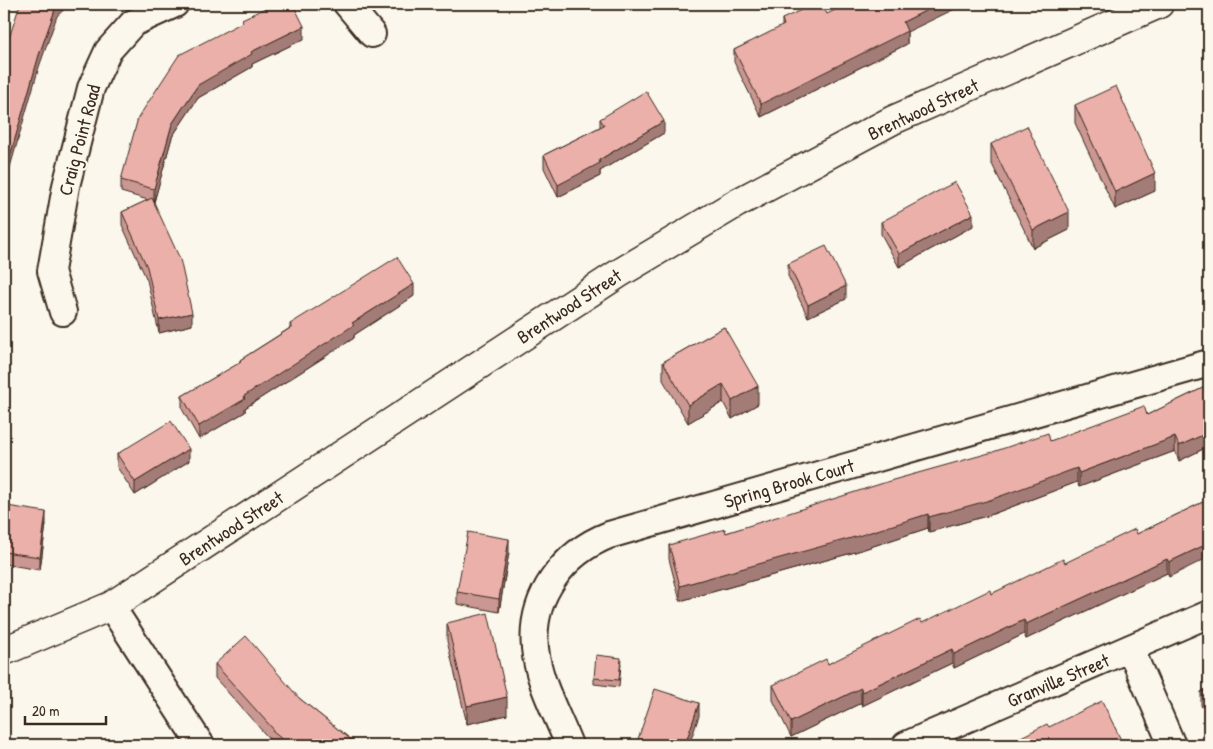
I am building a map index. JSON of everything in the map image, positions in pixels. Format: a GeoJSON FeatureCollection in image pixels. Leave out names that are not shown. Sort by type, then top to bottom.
{"type":"FeatureCollection","features":[{"type":"Feature","properties":{"kind":"main road","name":"Brentwood Street"},"geometry":{"type":"LineString","coordinates":[[4,651],[111,606],[618,274],[737,203],[894,120],[1159,4]]}},
{"type":"Feature","properties":{"kind":"street","name":"Craig Point Road"},"geometry":{"type":"LineString","coordinates":[[63,312],[51,271],[66,186],[91,88],[108,51],[133,23],[175,4]]}},
{"type":"Feature","properties":{"kind":"street"},"geometry":{"type":"LineString","coordinates":[[348,4],[372,34]]}},
{"type":"Feature","properties":{"kind":"street","name":"Spring Brook Court"},"geometry":{"type":"LineString","coordinates":[[569,745],[540,671],[535,648],[535,624],[543,594],[560,568],[582,548],[609,534],[1209,363]]}},
{"type":"Feature","properties":{"kind":"street"},"geometry":{"type":"LineString","coordinates":[[111,606],[201,745]]}},
{"type":"Feature","properties":{"kind":"street","name":"Granville Street"},"geometry":{"type":"LineString","coordinates":[[906,745],[1209,614]]}},
{"type":"Feature","properties":{"kind":"street"},"geometry":{"type":"LineString","coordinates":[[1130,648],[1172,745]]}},
{"type":"Feature","properties":{"kind":"building"},"geometry":{"type":"Polygon","coordinates":[[[20,4],[57,4],[39,55],[4,177],[4,54],[20,4]]]}},
{"type":"Feature","properties":{"kind":"building"},"geometry":{"type":"Polygon","coordinates":[[[274,4],[293,4],[304,26],[251,52],[252,54],[198,85],[172,124],[154,189],[121,180],[138,118],[179,55],[243,22],[242,19],[274,4]]]}},
{"type":"Feature","properties":{"kind":"building"},"geometry":{"type":"Polygon","coordinates":[[[814,4],[822,4],[827,14],[847,4],[939,4],[903,22],[907,31],[761,104],[734,50],[784,25],[782,19],[814,4]]]}},
{"type":"Feature","properties":{"kind":"building"},"geometry":{"type":"Polygon","coordinates":[[[1116,86],[1155,173],[1115,192],[1075,105],[1116,86]]]}},
{"type":"Feature","properties":{"kind":"building"},"geometry":{"type":"Polygon","coordinates":[[[646,91],[664,121],[599,160],[600,163],[558,185],[544,155],[604,125],[600,119],[646,91]]]}},
{"type":"Feature","properties":{"kind":"building"},"geometry":{"type":"Polygon","coordinates":[[[1027,126],[1069,212],[1033,230],[991,144],[1027,126]]]}},
{"type":"Feature","properties":{"kind":"building"},"geometry":{"type":"Polygon","coordinates":[[[955,182],[973,214],[899,254],[881,222],[955,182]]]}},
{"type":"Feature","properties":{"kind":"building"},"geometry":{"type":"Polygon","coordinates":[[[152,198],[180,259],[192,313],[159,320],[147,267],[122,212],[152,198]]]}},
{"type":"Feature","properties":{"kind":"building"},"geometry":{"type":"Polygon","coordinates":[[[826,246],[846,286],[808,305],[788,264],[826,246]]]}},
{"type":"Feature","properties":{"kind":"building"},"geometry":{"type":"Polygon","coordinates":[[[397,257],[414,284],[352,323],[354,325],[244,396],[245,399],[199,426],[182,396],[241,362],[240,360],[292,327],[290,324],[397,257]]]}},
{"type":"Feature","properties":{"kind":"building"},"geometry":{"type":"Polygon","coordinates":[[[724,327],[758,386],[732,401],[723,384],[688,405],[663,362],[724,327]]]}},
{"type":"Feature","properties":{"kind":"building"},"geometry":{"type":"Polygon","coordinates":[[[1209,385],[1209,432],[1179,446],[1175,437],[1079,473],[1077,468],[990,500],[929,517],[928,514],[855,537],[680,586],[669,545],[725,529],[726,533],[893,480],[993,452],[1048,433],[1050,441],[1144,406],[1147,415],[1209,385]]]}},
{"type":"Feature","properties":{"kind":"building"},"geometry":{"type":"Polygon","coordinates":[[[171,421],[189,449],[135,482],[117,454],[171,421]]]}},
{"type":"Feature","properties":{"kind":"building"},"geometry":{"type":"Polygon","coordinates":[[[1209,499],[1209,543],[1169,562],[1167,559],[1026,624],[1024,620],[954,654],[952,649],[862,692],[861,688],[791,722],[773,685],[826,659],[828,664],[920,619],[922,623],[990,590],[991,594],[1063,559],[1065,563],[1135,529],[1137,534],[1209,499]]]}},
{"type":"Feature","properties":{"kind":"building"},"geometry":{"type":"Polygon","coordinates":[[[7,506],[46,512],[40,557],[4,552],[4,527],[7,506]]]}},
{"type":"Feature","properties":{"kind":"building"},"geometry":{"type":"Polygon","coordinates":[[[468,532],[509,539],[499,599],[457,592],[468,532]]]}},
{"type":"Feature","properties":{"kind":"building"},"geometry":{"type":"Polygon","coordinates":[[[488,613],[507,697],[467,706],[447,623],[488,613]]]}},
{"type":"Feature","properties":{"kind":"building"},"geometry":{"type":"Polygon","coordinates":[[[246,636],[299,698],[354,742],[364,745],[289,745],[272,731],[273,729],[215,664],[246,636]]]}},
{"type":"Feature","properties":{"kind":"building"},"geometry":{"type":"Polygon","coordinates":[[[596,655],[621,658],[619,680],[594,678],[596,655]]]}},
{"type":"Feature","properties":{"kind":"building"},"geometry":{"type":"Polygon","coordinates":[[[1209,688],[1209,708],[1201,692],[1209,688]]]}},
{"type":"Feature","properties":{"kind":"building"},"geometry":{"type":"Polygon","coordinates":[[[655,689],[699,703],[685,745],[636,745],[655,689]]]}},
{"type":"Feature","properties":{"kind":"building"},"geometry":{"type":"Polygon","coordinates":[[[1102,701],[1123,744],[1005,745],[1047,724],[1049,727],[1102,701]]]}}]}
